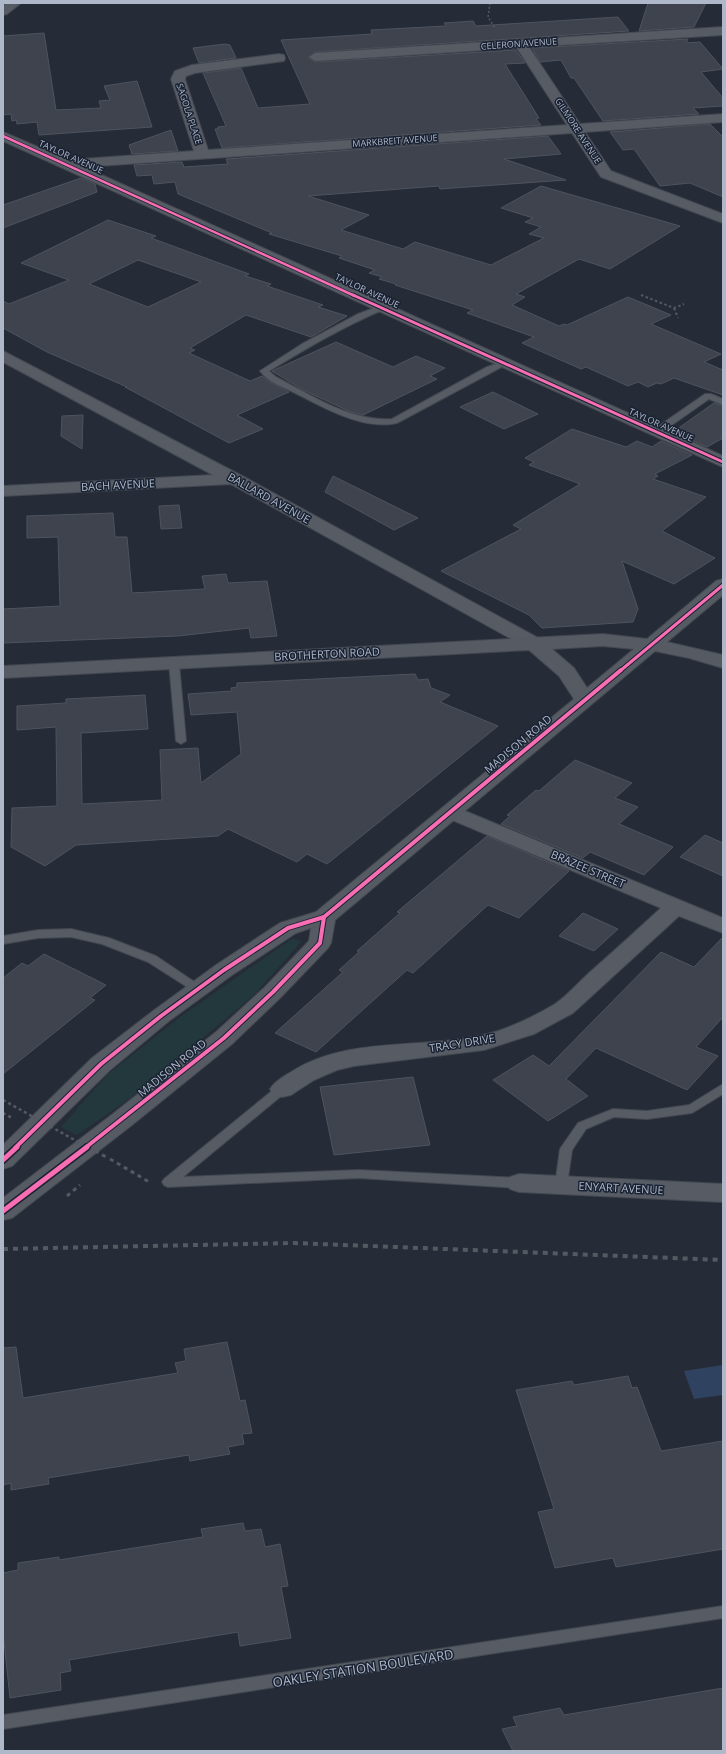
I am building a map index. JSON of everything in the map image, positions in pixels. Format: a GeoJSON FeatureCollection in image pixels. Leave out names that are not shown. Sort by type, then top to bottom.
{"type":"FeatureCollection","features":[{"type":"Feature","properties":{"kind":"main road"},"geometry":{"type":"LineString","coordinates":[[3,11],[15,3]]}},
{"type":"Feature","properties":{"kind":"main road","name":"MADISON ROAD"},"geometry":{"type":"LineString","coordinates":[[3,1160],[101,1064],[199,989],[288,928],[324,917],[453,812],[723,585]]}},
{"type":"Feature","properties":{"kind":"main road","name":"BROTHERTON ROAD"},"geometry":{"type":"LineString","coordinates":[[3,672],[603,640],[697,652],[723,662]]}},
{"type":"Feature","properties":{"kind":"main road"},"geometry":{"type":"LineString","coordinates":[[533,643],[556,661],[567,672],[585,700]]}},
{"type":"Feature","properties":{"kind":"main road","name":"MADISON ROAD"},"geometry":{"type":"LineString","coordinates":[[3,1211],[124,1118],[224,1038],[274,992],[320,943],[324,917]]}},
{"type":"Feature","properties":{"kind":"street","name":"CELERON AVENUE"},"geometry":{"type":"LineString","coordinates":[[314,57],[723,31]]}},
{"type":"Feature","properties":{"kind":"street","name":"GILMORE AVENUE"},"geometry":{"type":"LineString","coordinates":[[521,44],[606,174],[723,219]]}},
{"type":"Feature","properties":{"kind":"street","name":"SAGOLA PLACE"},"geometry":{"type":"LineString","coordinates":[[202,153],[178,80],[180,74],[207,67],[279,58]]}},
{"type":"Feature","properties":{"kind":"street","name":"MARKBREIT AVENUE"},"geometry":{"type":"LineString","coordinates":[[68,164],[202,153],[723,118]]}},
{"type":"Feature","properties":{"kind":"street","name":"TAYLOR AVENUE"},"geometry":{"type":"LineString","coordinates":[[3,136],[68,164],[723,462]]}},
{"type":"Feature","properties":{"kind":"street","name":"BALLARD AVENUE"},"geometry":{"type":"LineString","coordinates":[[3,356],[234,478],[533,643]]}},
{"type":"Feature","properties":{"kind":"street","name":"BACH AVENUE"},"geometry":{"type":"LineString","coordinates":[[3,491],[234,478]]}},
{"type":"Feature","properties":{"kind":"street","name":"BRAZEE STREET"},"geometry":{"type":"LineString","coordinates":[[453,812],[723,926]]}},
{"type":"Feature","properties":{"kind":"street","name":"TRACY DRIVE"},"geometry":{"type":"LineString","coordinates":[[282,1089],[299,1076],[325,1064],[353,1057],[484,1042],[534,1026],[565,1008],[677,906]]}},
{"type":"Feature","properties":{"kind":"street","name":"ENYART AVENUE"},"geometry":{"type":"LineString","coordinates":[[519,1183],[723,1192]]}},
{"type":"Feature","properties":{"kind":"lane"},"geometry":{"type":"LineString","coordinates":[[382,307],[334,330],[269,367],[264,372],[273,379],[339,410],[365,421],[384,424],[394,421],[490,369],[506,363]]}},
{"type":"Feature","properties":{"kind":"lane"},"geometry":{"type":"LineString","coordinates":[[656,432],[708,396],[723,402]]}},
{"type":"Feature","properties":{"kind":"lane"},"geometry":{"type":"LineString","coordinates":[[174,663],[181,741]]}},
{"type":"Feature","properties":{"kind":"lane"},"geometry":{"type":"LineString","coordinates":[[3,940],[38,934],[78,934],[105,941],[152,959],[199,989]]}},
{"type":"Feature","properties":{"kind":"lane"},"geometry":{"type":"LineString","coordinates":[[561,1185],[566,1149],[582,1126],[613,1113],[646,1115],[692,1109],[723,1088]]}},
{"type":"Feature","properties":{"kind":"lane"},"geometry":{"type":"LineString","coordinates":[[168,1182],[282,1089]]}},
{"type":"Feature","properties":{"kind":"lane"},"geometry":{"type":"LineString","coordinates":[[168,1182],[359,1174],[519,1183]]}},
{"type":"Feature","properties":{"kind":"lane","name":"OAKLEY STATION BOULEVARD"},"geometry":{"type":"LineString","coordinates":[[3,1722],[723,1612]]}},
{"type":"Feature","properties":{"kind":"path"},"geometry":{"type":"LineString","coordinates":[[488,18],[490,3]]}},
{"type":"Feature","properties":{"kind":"path"},"geometry":{"type":"LineString","coordinates":[[641,295],[674,308],[684,304]]}},
{"type":"Feature","properties":{"kind":"path"},"geometry":{"type":"LineString","coordinates":[[674,308],[678,318]]}},
{"type":"Feature","properties":{"kind":"path"},"geometry":{"type":"LineString","coordinates":[[3,1100],[153,1184],[168,1182]]}},
{"type":"Feature","properties":{"kind":"green space"},"geometry":{"type":"Polygon","coordinates":[[[293,938],[301,942],[254,995],[135,1095],[77,1135],[61,1127],[107,1075],[180,1017],[293,938]]]}},
{"type":"Feature","properties":{"kind":"water"},"geometry":{"type":"Polygon","coordinates":[[[723,1365],[723,1395],[694,1399],[684,1371],[723,1365]]]}},
{"type":"Feature","properties":{"kind":"building"},"geometry":{"type":"Polygon","coordinates":[[[648,3],[706,3],[694,27],[639,31],[648,3]]]}},
{"type":"Feature","properties":{"kind":"building"},"geometry":{"type":"Polygon","coordinates":[[[618,17],[629,31],[315,52],[308,57],[315,62],[516,50],[525,63],[505,64],[539,118],[536,119],[541,125],[222,148],[215,129],[226,126],[203,73],[241,68],[258,108],[310,104],[281,40],[372,34],[371,30],[446,26],[444,23],[473,21],[476,26],[618,17]]]}},
{"type":"Feature","properties":{"kind":"building"},"geometry":{"type":"Polygon","coordinates":[[[44,33],[56,110],[101,108],[99,101],[110,100],[104,86],[137,81],[152,127],[39,135],[37,122],[17,124],[16,120],[12,121],[11,114],[3,115],[3,36],[44,33]]]}},
{"type":"Feature","properties":{"kind":"building"},"geometry":{"type":"Polygon","coordinates":[[[688,39],[686,43],[700,42],[723,69],[701,72],[723,98],[723,106],[693,108],[699,114],[603,121],[574,78],[571,78],[561,60],[540,62],[532,48],[688,39]]]}},
{"type":"Feature","properties":{"kind":"building"},"geometry":{"type":"Polygon","coordinates":[[[225,44],[230,45],[236,58],[199,63],[193,48],[225,44]]]}},
{"type":"Feature","properties":{"kind":"building"},"geometry":{"type":"Polygon","coordinates":[[[710,124],[723,137],[723,197],[690,183],[660,186],[634,149],[623,150],[610,132],[710,124]]]}},
{"type":"Feature","properties":{"kind":"building"},"geometry":{"type":"Polygon","coordinates":[[[171,130],[178,151],[132,154],[129,145],[171,130]]]}},
{"type":"Feature","properties":{"kind":"building"},"geometry":{"type":"Polygon","coordinates":[[[548,136],[561,154],[504,159],[566,180],[440,189],[439,186],[308,196],[369,215],[341,230],[403,249],[415,242],[491,265],[544,238],[529,234],[541,227],[525,222],[533,218],[501,208],[541,186],[680,226],[610,269],[579,259],[516,294],[525,297],[512,305],[559,326],[564,324],[567,325],[628,297],[671,315],[651,324],[721,354],[704,362],[723,370],[723,395],[674,378],[661,384],[657,383],[648,387],[638,382],[628,386],[586,367],[581,369],[522,343],[534,337],[467,313],[473,310],[379,279],[382,277],[369,273],[375,270],[339,258],[342,256],[269,234],[272,233],[178,194],[175,182],[154,184],[152,175],[137,176],[134,165],[182,162],[184,167],[228,164],[226,159],[548,136]]]}},
{"type":"Feature","properties":{"kind":"building"},"geometry":{"type":"Polygon","coordinates":[[[81,178],[95,184],[97,192],[3,228],[3,205],[81,178]]]}},
{"type":"Feature","properties":{"kind":"building"},"geometry":{"type":"Polygon","coordinates":[[[108,220],[156,236],[151,238],[249,274],[245,276],[271,284],[267,286],[323,305],[318,307],[347,316],[311,337],[246,315],[190,348],[195,350],[189,353],[250,381],[262,376],[289,392],[237,415],[263,429],[229,443],[125,387],[127,387],[47,352],[3,328],[3,301],[9,304],[69,280],[21,263],[108,220]],[[138,260],[89,284],[148,307],[201,282],[138,260]]]}},
{"type":"Feature","properties":{"kind":"building"},"geometry":{"type":"Polygon","coordinates":[[[336,342],[393,367],[416,356],[445,368],[430,376],[437,379],[363,415],[351,412],[303,390],[272,371],[336,342]]]}},
{"type":"Feature","properties":{"kind":"building"},"geometry":{"type":"Polygon","coordinates":[[[493,392],[538,414],[504,429],[460,407],[493,392]]]}},
{"type":"Feature","properties":{"kind":"building"},"geometry":{"type":"Polygon","coordinates":[[[714,403],[723,406],[723,438],[707,447],[673,432],[714,403]]]}},
{"type":"Feature","properties":{"kind":"building"},"geometry":{"type":"Polygon","coordinates":[[[83,415],[82,449],[61,436],[62,416],[83,415]]]}},
{"type":"Feature","properties":{"kind":"building"},"geometry":{"type":"Polygon","coordinates":[[[572,429],[626,447],[637,441],[652,447],[661,441],[692,455],[655,474],[658,476],[653,479],[706,497],[662,531],[715,558],[674,584],[622,561],[638,609],[633,622],[542,628],[529,615],[441,571],[521,529],[513,525],[580,484],[529,465],[534,462],[525,458],[572,429]]]}},
{"type":"Feature","properties":{"kind":"building"},"geometry":{"type":"Polygon","coordinates":[[[333,476],[418,518],[394,530],[325,492],[333,476]]]}},
{"type":"Feature","properties":{"kind":"building"},"geometry":{"type":"Polygon","coordinates":[[[179,505],[182,528],[161,529],[159,506],[179,505]]]}},
{"type":"Feature","properties":{"kind":"building"},"geometry":{"type":"Polygon","coordinates":[[[113,513],[115,537],[127,537],[132,593],[205,589],[202,576],[226,574],[228,583],[267,581],[277,636],[251,638],[249,628],[178,636],[3,643],[3,609],[60,606],[58,537],[27,538],[27,516],[113,513]]]}},
{"type":"Feature","properties":{"kind":"building"},"geometry":{"type":"Polygon","coordinates":[[[415,674],[418,680],[428,679],[431,688],[450,695],[440,702],[498,726],[327,864],[307,854],[297,862],[228,829],[218,836],[76,845],[45,866],[11,847],[12,808],[57,806],[56,727],[17,730],[17,706],[66,703],[66,699],[145,695],[148,729],[81,733],[82,804],[162,800],[160,750],[198,748],[201,783],[241,754],[237,712],[191,715],[188,694],[232,691],[231,688],[237,687],[237,683],[415,674]]]}},
{"type":"Feature","properties":{"kind":"building"},"geometry":{"type":"Polygon","coordinates":[[[575,760],[632,783],[615,798],[638,807],[619,824],[673,847],[644,875],[590,852],[583,858],[501,824],[510,816],[507,815],[536,790],[539,791],[575,760]]]}},
{"type":"Feature","properties":{"kind":"building"},"geometry":{"type":"Polygon","coordinates":[[[705,835],[723,843],[723,876],[680,857],[705,835]]]}},
{"type":"Feature","properties":{"kind":"building"},"geometry":{"type":"Polygon","coordinates":[[[487,836],[569,871],[519,918],[488,905],[413,973],[407,970],[316,1052],[275,1033],[343,972],[339,970],[359,952],[357,951],[400,913],[397,912],[487,836]]]}},
{"type":"Feature","properties":{"kind":"building"},"geometry":{"type":"Polygon","coordinates":[[[583,913],[618,929],[594,951],[559,936],[583,913]]]}},
{"type":"Feature","properties":{"kind":"building"},"geometry":{"type":"Polygon","coordinates":[[[723,937],[723,1017],[696,1047],[718,1056],[687,1090],[596,1048],[566,1079],[588,1096],[548,1121],[493,1080],[533,1055],[549,1066],[661,952],[694,967],[723,937]]]}},
{"type":"Feature","properties":{"kind":"building"},"geometry":{"type":"Polygon","coordinates":[[[44,954],[106,985],[90,998],[95,1000],[3,1074],[3,978],[22,963],[28,966],[44,954]]]}},
{"type":"Feature","properties":{"kind":"building"},"geometry":{"type":"Polygon","coordinates":[[[413,1077],[430,1145],[334,1155],[320,1087],[413,1077]]]}},
{"type":"Feature","properties":{"kind":"building"},"geometry":{"type":"Polygon","coordinates":[[[227,1342],[240,1401],[245,1400],[252,1433],[242,1434],[244,1444],[228,1447],[230,1454],[190,1461],[189,1455],[48,1478],[49,1484],[11,1490],[11,1483],[3,1485],[3,1348],[16,1347],[23,1398],[178,1373],[175,1363],[186,1361],[184,1349],[227,1342]]]}},
{"type":"Feature","properties":{"kind":"building"},"geometry":{"type":"Polygon","coordinates":[[[628,1376],[632,1388],[637,1387],[661,1451],[723,1441],[723,1549],[616,1567],[613,1558],[555,1568],[538,1512],[554,1509],[516,1390],[572,1381],[574,1385],[628,1376]]]}},
{"type":"Feature","properties":{"kind":"building"},"geometry":{"type":"Polygon","coordinates":[[[243,1523],[245,1531],[261,1529],[265,1547],[280,1544],[288,1586],[281,1587],[291,1638],[240,1646],[238,1632],[69,1660],[71,1671],[60,1673],[61,1690],[10,1698],[3,1632],[3,1573],[18,1570],[18,1563],[59,1557],[59,1560],[203,1537],[201,1529],[243,1523]]]}},
{"type":"Feature","properties":{"kind":"building"},"geometry":{"type":"Polygon","coordinates":[[[723,1688],[723,1751],[513,1751],[502,1729],[517,1726],[513,1717],[560,1708],[564,1715],[723,1688]]]}},
{"type":"Feature","properties":{"kind":"railway"},"geometry":{"type":"LineString","coordinates":[[3,1249],[294,1243],[723,1260]]}},
{"type":"Feature","properties":{"kind":"cycle path"},"geometry":{"type":"LineString","coordinates":[[3,136],[723,462]]}},
{"type":"Feature","properties":{"kind":"cycle path"},"geometry":{"type":"LineString","coordinates":[[3,1160],[101,1064],[161,1016],[224,970],[288,928],[324,917],[723,585]]}},
{"type":"Feature","properties":{"kind":"cycle path"},"geometry":{"type":"LineString","coordinates":[[3,1211],[123,1119],[224,1038],[273,992],[320,943],[324,917]]}}]}
